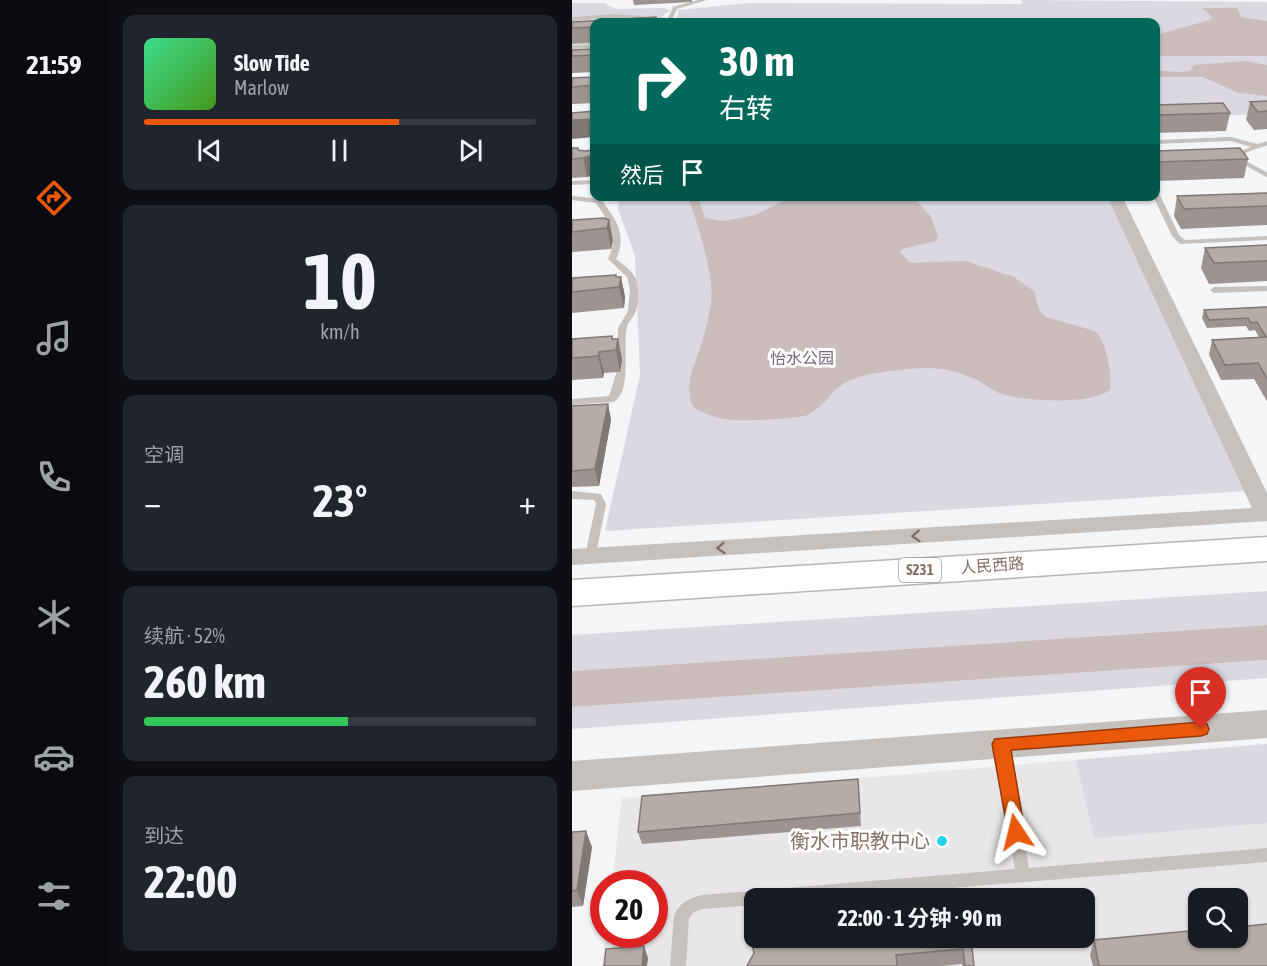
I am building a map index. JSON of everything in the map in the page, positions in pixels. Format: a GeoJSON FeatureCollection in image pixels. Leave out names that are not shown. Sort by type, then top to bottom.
{"type":"FeatureCollection","features":[{"type":"Feature","properties":{"kind":"main road","name":"人民西路"},"geometry":{"type":"LineString","coordinates":[[578,562],[1267,527]]}},
{"type":"Feature","properties":{"kind":"main road","name":"人民西路"},"geometry":{"type":"LineString","coordinates":[[572,593],[1267,527]]}},
{"type":"Feature","properties":{"kind":"street"},"geometry":{"type":"LineString","coordinates":[[1116,201],[1267,527]]}},
{"type":"Feature","properties":{"kind":"street"},"geometry":{"type":"LineString","coordinates":[[572,776],[1268,724]]}},
{"type":"Feature","properties":{"kind":"lane"},"geometry":{"type":"LineString","coordinates":[[671,18],[676,8],[704,0]]}},
{"type":"Feature","properties":{"kind":"lane"},"geometry":{"type":"LineString","coordinates":[[572,19],[613,16],[635,18]]}},
{"type":"Feature","properties":{"kind":"lane"},"geometry":{"type":"LineString","coordinates":[[572,47],[590,46]]}},
{"type":"Feature","properties":{"kind":"lane"},"geometry":{"type":"LineString","coordinates":[[1160,142],[1231,139],[1256,146]]}},
{"type":"Feature","properties":{"kind":"lane"},"geometry":{"type":"LineString","coordinates":[[1268,143],[1244,151],[1242,156],[1246,163],[1268,176]]}},
{"type":"Feature","properties":{"kind":"lane"},"geometry":{"type":"LineString","coordinates":[[572,183],[590,182]]}},
{"type":"Feature","properties":{"kind":"lane"},"geometry":{"type":"LineString","coordinates":[[572,198],[590,200]]}},
{"type":"Feature","properties":{"kind":"lane"},"geometry":{"type":"LineString","coordinates":[[572,402],[613,399],[622,381],[623,323],[632,311],[633,285],[629,273],[612,259],[618,249],[619,239],[615,226],[598,201]]}},
{"type":"Feature","properties":{"kind":"lane"},"geometry":{"type":"LineString","coordinates":[[1159,201],[1176,236],[1183,242],[1268,238]]}},
{"type":"Feature","properties":{"kind":"lane"},"geometry":{"type":"LineString","coordinates":[[1214,290],[1268,288]]}},
{"type":"Feature","properties":{"kind":"lane"},"geometry":{"type":"LineString","coordinates":[[572,495],[597,497],[601,504],[578,562]]}},
{"type":"Feature","properties":{"kind":"lane"},"geometry":{"type":"LineString","coordinates":[[1001,744],[1023,875]]}},
{"type":"Feature","properties":{"kind":"lane"},"geometry":{"type":"LineString","coordinates":[[678,966],[682,916],[689,906],[702,902],[1268,855]]}},
{"type":"Feature","properties":{"kind":"shaded area"},"geometry":{"type":"Polygon","coordinates":[[[1202,8],[1237,8],[1241,17],[1267,21],[1267,56],[1160,56],[1160,34],[1210,20],[1212,17],[1202,8]]]}},
{"type":"Feature","properties":{"kind":"shaded area"},"geometry":{"type":"Polygon","coordinates":[[[1245,61],[1267,65],[1267,96],[1239,93],[1203,77],[1160,77],[1160,70],[1190,71],[1194,65],[1245,61]]]}},
{"type":"Feature","properties":{"kind":"shaded area"},"geometry":{"type":"Polygon","coordinates":[[[689,201],[699,201],[705,218],[723,221],[755,215],[783,201],[917,201],[931,217],[938,237],[936,241],[902,249],[900,252],[910,263],[966,261],[1014,277],[1034,291],[1039,310],[1046,317],[1095,331],[1103,343],[1108,359],[1110,390],[1087,398],[1039,400],[999,393],[959,373],[943,369],[918,368],[875,373],[850,380],[838,388],[815,411],[805,416],[731,420],[701,411],[692,404],[689,388],[690,377],[706,327],[712,292],[704,250],[689,201]]]}},
{"type":"Feature","properties":{"kind":"shaded area"},"geometry":{"type":"Polygon","coordinates":[[[1267,625],[1267,660],[572,707],[572,671],[1267,625]]]}},
{"type":"Feature","properties":{"kind":"shaded area","name":"衡水市职教中心"},"geometry":{"type":"Polygon","coordinates":[[[1267,744],[1267,966],[602,966],[604,948],[668,948],[668,870],[614,870],[622,798],[1267,744]]]}},
{"type":"Feature","properties":{"kind":"green space"},"geometry":{"type":"Polygon","coordinates":[[[1021,0],[1267,2],[1267,114],[1160,118],[1160,18],[677,18],[678,10],[749,3],[1022,4],[1021,0]]]}},
{"type":"Feature","properties":{"kind":"green space"},"geometry":{"type":"Polygon","coordinates":[[[572,3],[604,3],[616,9],[663,8],[671,10],[661,17],[613,15],[572,17],[572,3]]]}},
{"type":"Feature","properties":{"kind":"green space","name":"怡水公园"},"geometry":{"type":"Polygon","coordinates":[[[619,201],[1110,201],[1247,491],[605,531],[640,375],[635,256],[618,209],[619,201]]]}},
{"type":"Feature","properties":{"kind":"green space"},"geometry":{"type":"Polygon","coordinates":[[[1267,591],[1267,625],[572,671],[572,635],[1267,591]]]}},
{"type":"Feature","properties":{"kind":"green space"},"geometry":{"type":"Polygon","coordinates":[[[1267,660],[1267,678],[572,729],[572,707],[1267,660]]]}},
{"type":"Feature","properties":{"kind":"green space"},"geometry":{"type":"Polygon","coordinates":[[[1267,744],[1267,823],[1094,838],[1076,760],[1267,744]]]}},
{"type":"Feature","properties":{"kind":"building"},"geometry":{"type":"Polygon","coordinates":[[[590,21],[590,27],[572,28],[572,22],[590,21]]]}},
{"type":"Feature","properties":{"kind":"building"},"geometry":{"type":"Polygon","coordinates":[[[590,49],[590,55],[572,56],[572,50],[590,49]]]}},
{"type":"Feature","properties":{"kind":"building"},"geometry":{"type":"Polygon","coordinates":[[[590,77],[590,85],[572,87],[572,78],[590,77]]]}},
{"type":"Feature","properties":{"kind":"building"},"geometry":{"type":"Polygon","coordinates":[[[1268,101],[1268,111],[1258,112],[1250,102],[1268,101]]]}},
{"type":"Feature","properties":{"kind":"building"},"geometry":{"type":"Polygon","coordinates":[[[1223,103],[1230,113],[1160,115],[1160,105],[1223,103]]]}},
{"type":"Feature","properties":{"kind":"building"},"geometry":{"type":"Polygon","coordinates":[[[590,111],[590,119],[572,120],[572,113],[590,111]]]}},
{"type":"Feature","properties":{"kind":"building"},"geometry":{"type":"Polygon","coordinates":[[[572,148],[590,150],[590,156],[572,159],[572,148]]]}},
{"type":"Feature","properties":{"kind":"building"},"geometry":{"type":"Polygon","coordinates":[[[1240,148],[1248,159],[1160,162],[1160,151],[1240,148]]]}},
{"type":"Feature","properties":{"kind":"building"},"geometry":{"type":"Polygon","coordinates":[[[1268,193],[1268,206],[1184,209],[1177,196],[1268,193]]]}},
{"type":"Feature","properties":{"kind":"building"},"geometry":{"type":"Polygon","coordinates":[[[604,218],[609,220],[607,228],[572,232],[572,220],[604,218]]]}},
{"type":"Feature","properties":{"kind":"building"},"geometry":{"type":"Polygon","coordinates":[[[1268,245],[1268,261],[1214,263],[1205,248],[1268,245]]]}},
{"type":"Feature","properties":{"kind":"building"},"geometry":{"type":"Polygon","coordinates":[[[616,275],[616,277],[621,277],[619,287],[572,292],[572,278],[616,275]]]}},
{"type":"Feature","properties":{"kind":"building"},"geometry":{"type":"Polygon","coordinates":[[[1268,307],[1268,337],[1257,322],[1251,323],[1248,318],[1209,320],[1204,310],[1268,307]]]}},
{"type":"Feature","properties":{"kind":"building"},"geometry":{"type":"Polygon","coordinates":[[[612,336],[612,339],[618,339],[616,350],[599,352],[598,356],[572,358],[572,339],[612,336]]]}},
{"type":"Feature","properties":{"kind":"building"},"geometry":{"type":"Polygon","coordinates":[[[1268,337],[1268,380],[1258,363],[1225,365],[1212,340],[1268,337]]]}},
{"type":"Feature","properties":{"kind":"building"},"geometry":{"type":"Polygon","coordinates":[[[608,404],[595,469],[572,471],[572,406],[608,404]]]}},
{"type":"Feature","properties":{"kind":"building"},"geometry":{"type":"Polygon","coordinates":[[[858,779],[860,813],[638,832],[642,796],[858,779]]]}},
{"type":"Feature","properties":{"kind":"building"},"geometry":{"type":"Polygon","coordinates":[[[586,831],[577,890],[572,891],[572,832],[586,831]]]}},
{"type":"Feature","properties":{"kind":"building"},"geometry":{"type":"Polygon","coordinates":[[[1268,924],[1268,966],[1099,966],[1095,940],[1188,931],[1188,948],[1248,948],[1248,926],[1268,924]]]}},
{"type":"Feature","properties":{"kind":"building"},"geometry":{"type":"Polygon","coordinates":[[[644,948],[642,966],[604,966],[606,949],[644,948]]]}},
{"type":"Feature","properties":{"kind":"building"},"geometry":{"type":"Polygon","coordinates":[[[753,948],[972,948],[974,966],[965,966],[963,949],[896,955],[897,966],[747,966],[754,953],[753,948]]]}},
{"type":"Feature","properties":{"kind":"place","name":"衡水市职教中心"},"geometry":{"type":"Point","coordinates":[942,841]}},
{"type":"Feature","properties":{"kind":"route"},"geometry":{"type":"LineString","coordinates":[[1016,832],[1001,744],[1201,729]]}}]}
